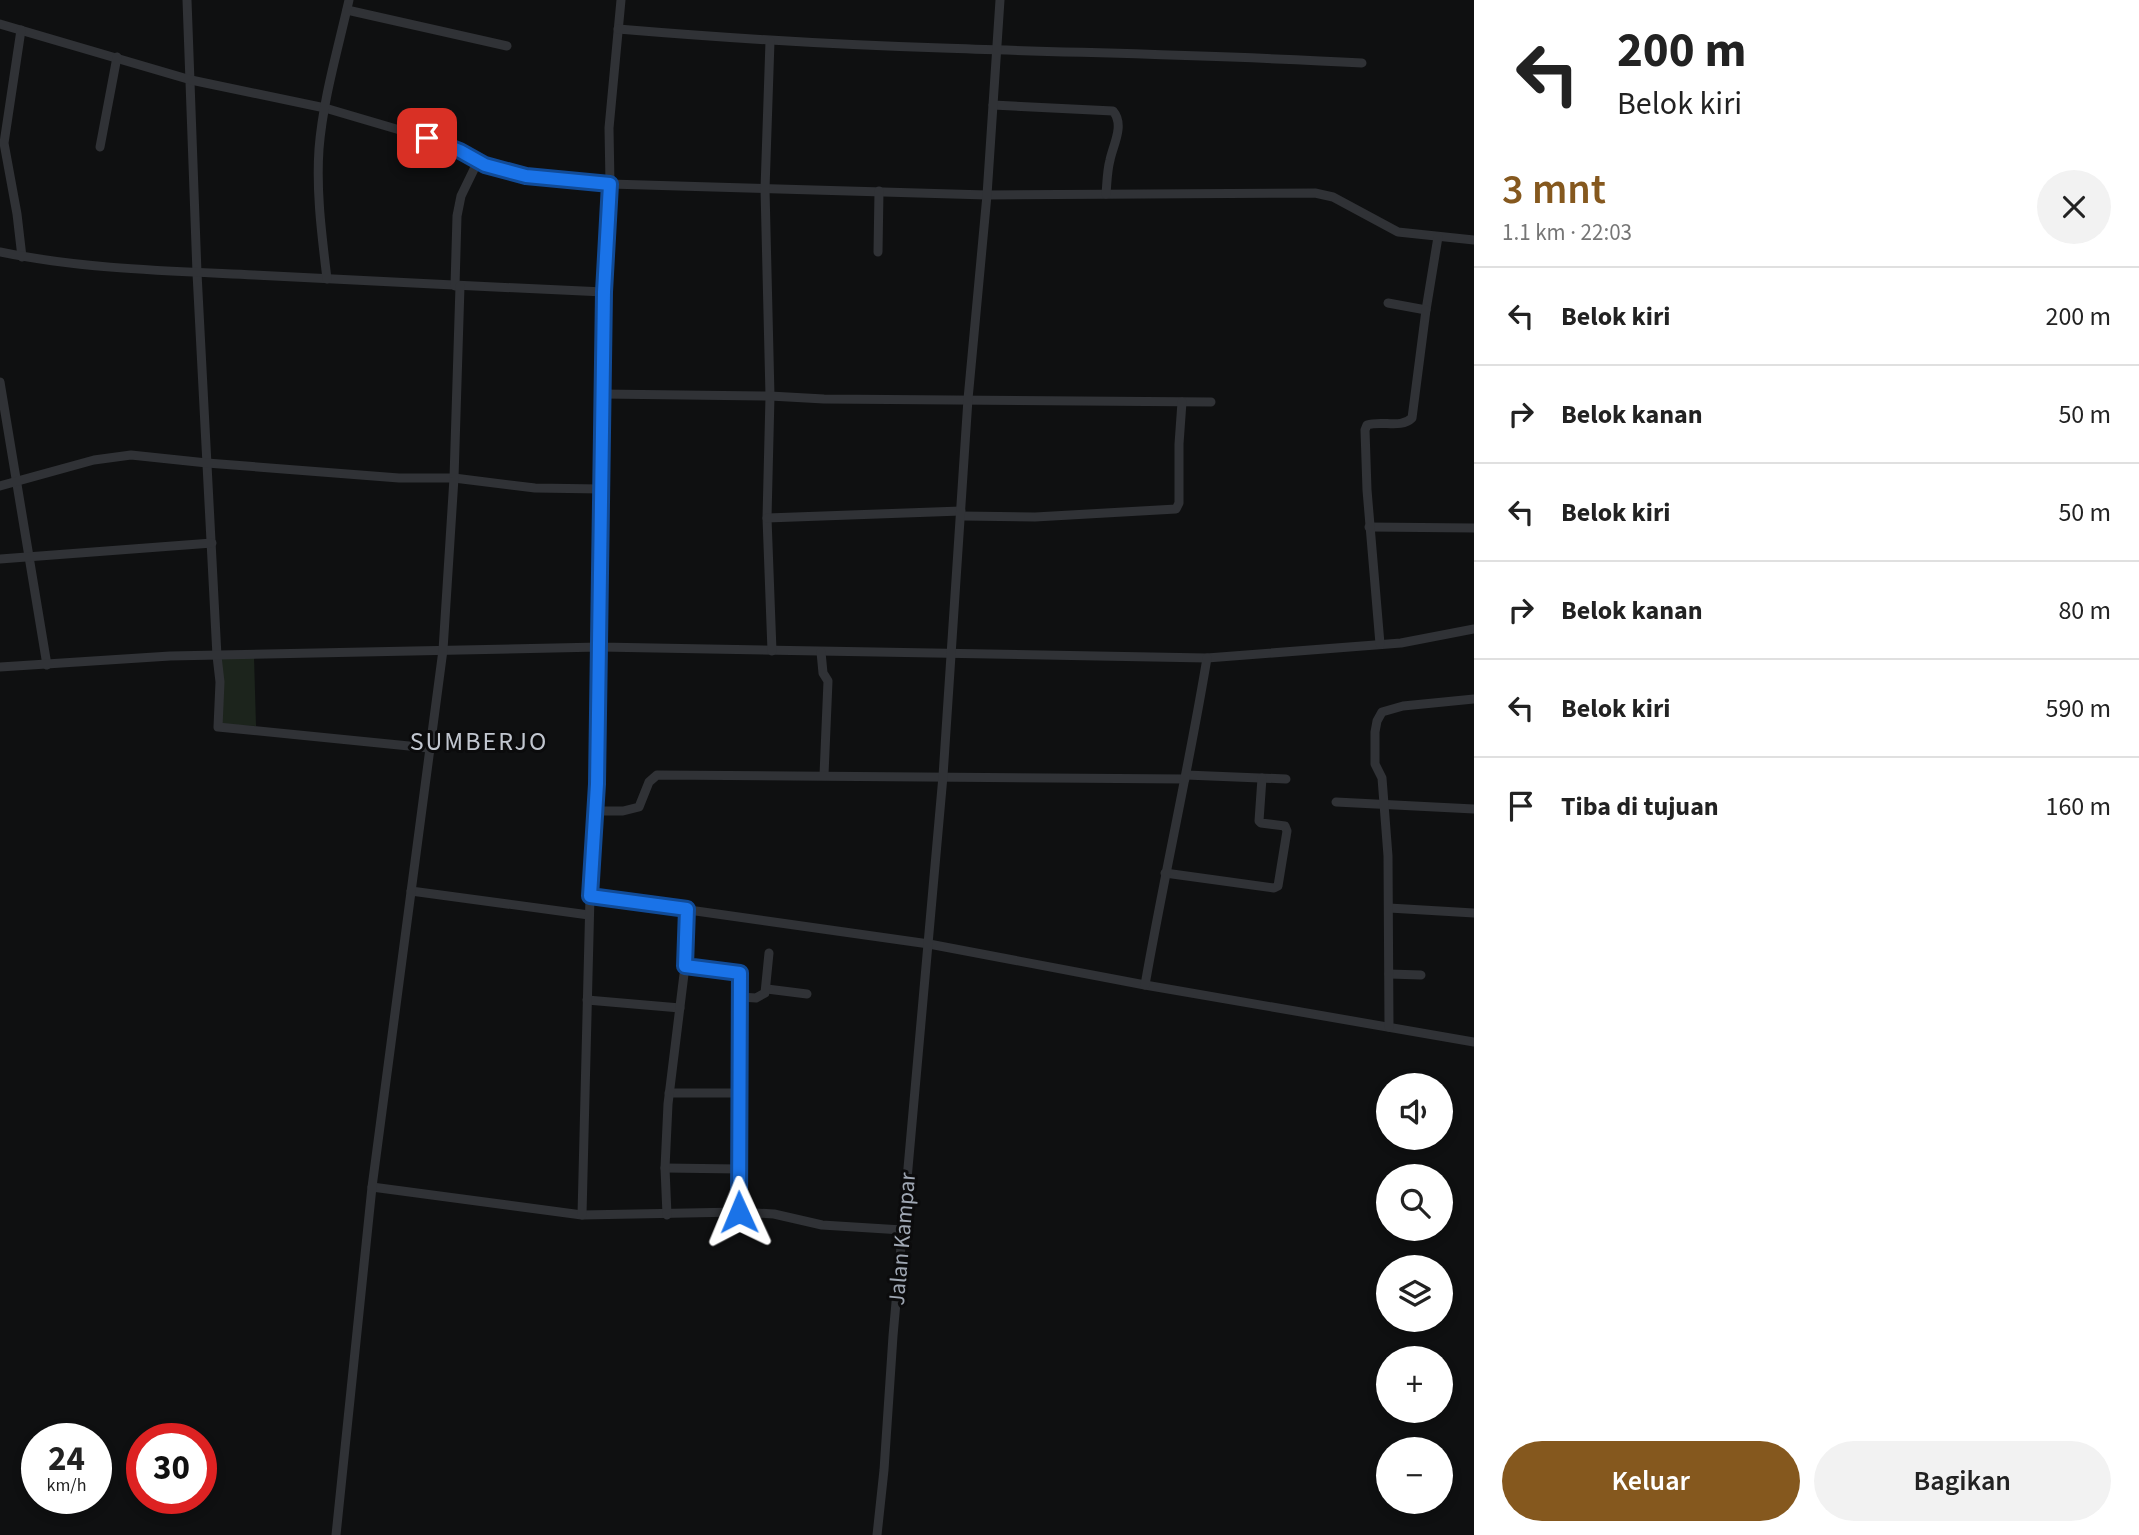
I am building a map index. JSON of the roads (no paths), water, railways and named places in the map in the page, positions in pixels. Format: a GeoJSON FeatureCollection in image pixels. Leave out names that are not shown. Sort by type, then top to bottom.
{"type":"FeatureCollection","features":[{"type":"Feature","properties":{"kind":"street"},"geometry":{"type":"LineString","coordinates":[[187,0],[197,273],[220,682],[218,727],[429,748]]}},
{"type":"Feature","properties":{"kind":"street"},"geometry":{"type":"LineString","coordinates":[[582,1215],[589,915],[596,811],[600,647],[604,292],[610,184],[608,128],[621,0]]}},
{"type":"Feature","properties":{"kind":"street","name":"Jalan Kampar"},"geometry":{"type":"LineString","coordinates":[[877,1535],[943,776],[968,399],[987,195],[1000,0]]}},
{"type":"Feature","properties":{"kind":"street"},"geometry":{"type":"LineString","coordinates":[[327,279],[318,207],[319,147],[348,5],[507,46]]}},
{"type":"Feature","properties":{"kind":"street"},"geometry":{"type":"LineString","coordinates":[[0,24],[191,80],[325,108],[427,138],[482,163],[526,176],[610,184],[987,195],[1315,193],[1333,197],[1398,232],[1474,240]]}},
{"type":"Feature","properties":{"kind":"street"},"geometry":{"type":"LineString","coordinates":[[618,29],[770,41],[1220,55],[1362,63]]}},
{"type":"Feature","properties":{"kind":"street"},"geometry":{"type":"LineString","coordinates":[[21,30],[4,143],[18,214],[22,257]]}},
{"type":"Feature","properties":{"kind":"street"},"geometry":{"type":"LineString","coordinates":[[770,41],[765,189],[770,396],[767,518],[772,651]]}},
{"type":"Feature","properties":{"kind":"street"},"geometry":{"type":"LineString","coordinates":[[100,146],[117,57]]}},
{"type":"Feature","properties":{"kind":"street"},"geometry":{"type":"LineString","coordinates":[[993,105],[1113,111],[1117,115],[1119,126],[1109,162],[1106,194]]}},
{"type":"Feature","properties":{"kind":"street"},"geometry":{"type":"LineString","coordinates":[[336,1535],[372,1187],[443,650],[454,478],[457,216],[464,185],[482,163]]}},
{"type":"Feature","properties":{"kind":"street"},"geometry":{"type":"LineString","coordinates":[[878,191],[878,252]]}},
{"type":"Feature","properties":{"kind":"street"},"geometry":{"type":"LineString","coordinates":[[1380,643],[1369,527],[1366,426],[1373,423],[1403,424],[1412,418],[1438,237]]}},
{"type":"Feature","properties":{"kind":"street"},"geometry":{"type":"LineString","coordinates":[[0,252],[22,257],[197,273],[604,292]]}},
{"type":"Feature","properties":{"kind":"street"},"geometry":{"type":"LineString","coordinates":[[1388,303],[1426,310]]}},
{"type":"Feature","properties":{"kind":"street"},"geometry":{"type":"LineString","coordinates":[[0,382],[47,665]]}},
{"type":"Feature","properties":{"kind":"street"},"geometry":{"type":"LineString","coordinates":[[602,394],[1211,402]]}},
{"type":"Feature","properties":{"kind":"street"},"geometry":{"type":"LineString","coordinates":[[767,518],[961,514],[1035,517],[1176,509],[1182,401]]}},
{"type":"Feature","properties":{"kind":"street"},"geometry":{"type":"LineString","coordinates":[[0,486],[91,461],[121,455],[150,455],[207,463],[399,478],[454,478],[535,488],[601,489]]}},
{"type":"Feature","properties":{"kind":"street"},"geometry":{"type":"LineString","coordinates":[[1369,527],[1474,528]]}},
{"type":"Feature","properties":{"kind":"street"},"geometry":{"type":"LineString","coordinates":[[0,559],[212,543]]}},
{"type":"Feature","properties":{"kind":"street"},"geometry":{"type":"LineString","coordinates":[[0,667],[170,656],[600,647],[1207,658],[1401,643],[1474,629]]}},
{"type":"Feature","properties":{"kind":"street"},"geometry":{"type":"LineString","coordinates":[[821,652],[823,673],[828,681],[824,775]]}},
{"type":"Feature","properties":{"kind":"street"},"geometry":{"type":"LineString","coordinates":[[1144,985],[1207,658]]}},
{"type":"Feature","properties":{"kind":"street"},"geometry":{"type":"LineString","coordinates":[[1389,1027],[1388,856],[1382,778],[1375,764],[1375,732],[1379,715],[1403,706],[1474,699]]}},
{"type":"Feature","properties":{"kind":"street"},"geometry":{"type":"LineString","coordinates":[[596,811],[623,811],[639,807],[649,782],[657,775],[1286,779]]}},
{"type":"Feature","properties":{"kind":"street"},"geometry":{"type":"LineString","coordinates":[[1165,873],[1274,888],[1278,886],[1287,831],[1285,826],[1259,821],[1262,778]]}},
{"type":"Feature","properties":{"kind":"street"},"geometry":{"type":"LineString","coordinates":[[1336,802],[1474,809]]}},
{"type":"Feature","properties":{"kind":"street"},"geometry":{"type":"LineString","coordinates":[[411,891],[589,915]]}},
{"type":"Feature","properties":{"kind":"street"},"geometry":{"type":"LineString","coordinates":[[590,896],[929,944],[1144,985],[1474,1042]]}},
{"type":"Feature","properties":{"kind":"street"},"geometry":{"type":"LineString","coordinates":[[1389,908],[1474,913]]}},
{"type":"Feature","properties":{"kind":"street"},"geometry":{"type":"LineString","coordinates":[[667,1214],[665,1168],[669,1093],[685,966],[687,909]]}},
{"type":"Feature","properties":{"kind":"street"},"geometry":{"type":"LineString","coordinates":[[741,997],[763,996],[767,989],[769,953]]}},
{"type":"Feature","properties":{"kind":"street"},"geometry":{"type":"LineString","coordinates":[[685,966],[737,972],[741,979],[739,1212]]}},
{"type":"Feature","properties":{"kind":"street"},"geometry":{"type":"LineString","coordinates":[[1389,974],[1421,975]]}},
{"type":"Feature","properties":{"kind":"street"},"geometry":{"type":"LineString","coordinates":[[767,989],[807,994]]}},
{"type":"Feature","properties":{"kind":"street"},"geometry":{"type":"LineString","coordinates":[[587,1000],[680,1008]]}},
{"type":"Feature","properties":{"kind":"street"},"geometry":{"type":"LineString","coordinates":[[669,1093],[740,1093]]}},
{"type":"Feature","properties":{"kind":"street"},"geometry":{"type":"LineString","coordinates":[[665,1168],[739,1169]]}},
{"type":"Feature","properties":{"kind":"street"},"geometry":{"type":"LineString","coordinates":[[372,1187],[582,1215],[739,1212],[774,1214],[822,1224],[902,1230]]}},
{"type":"Feature","properties":{"kind":"district","name":"SUMBERJO"},"geometry":{"type":"Point","coordinates":[479,741]}}]}
